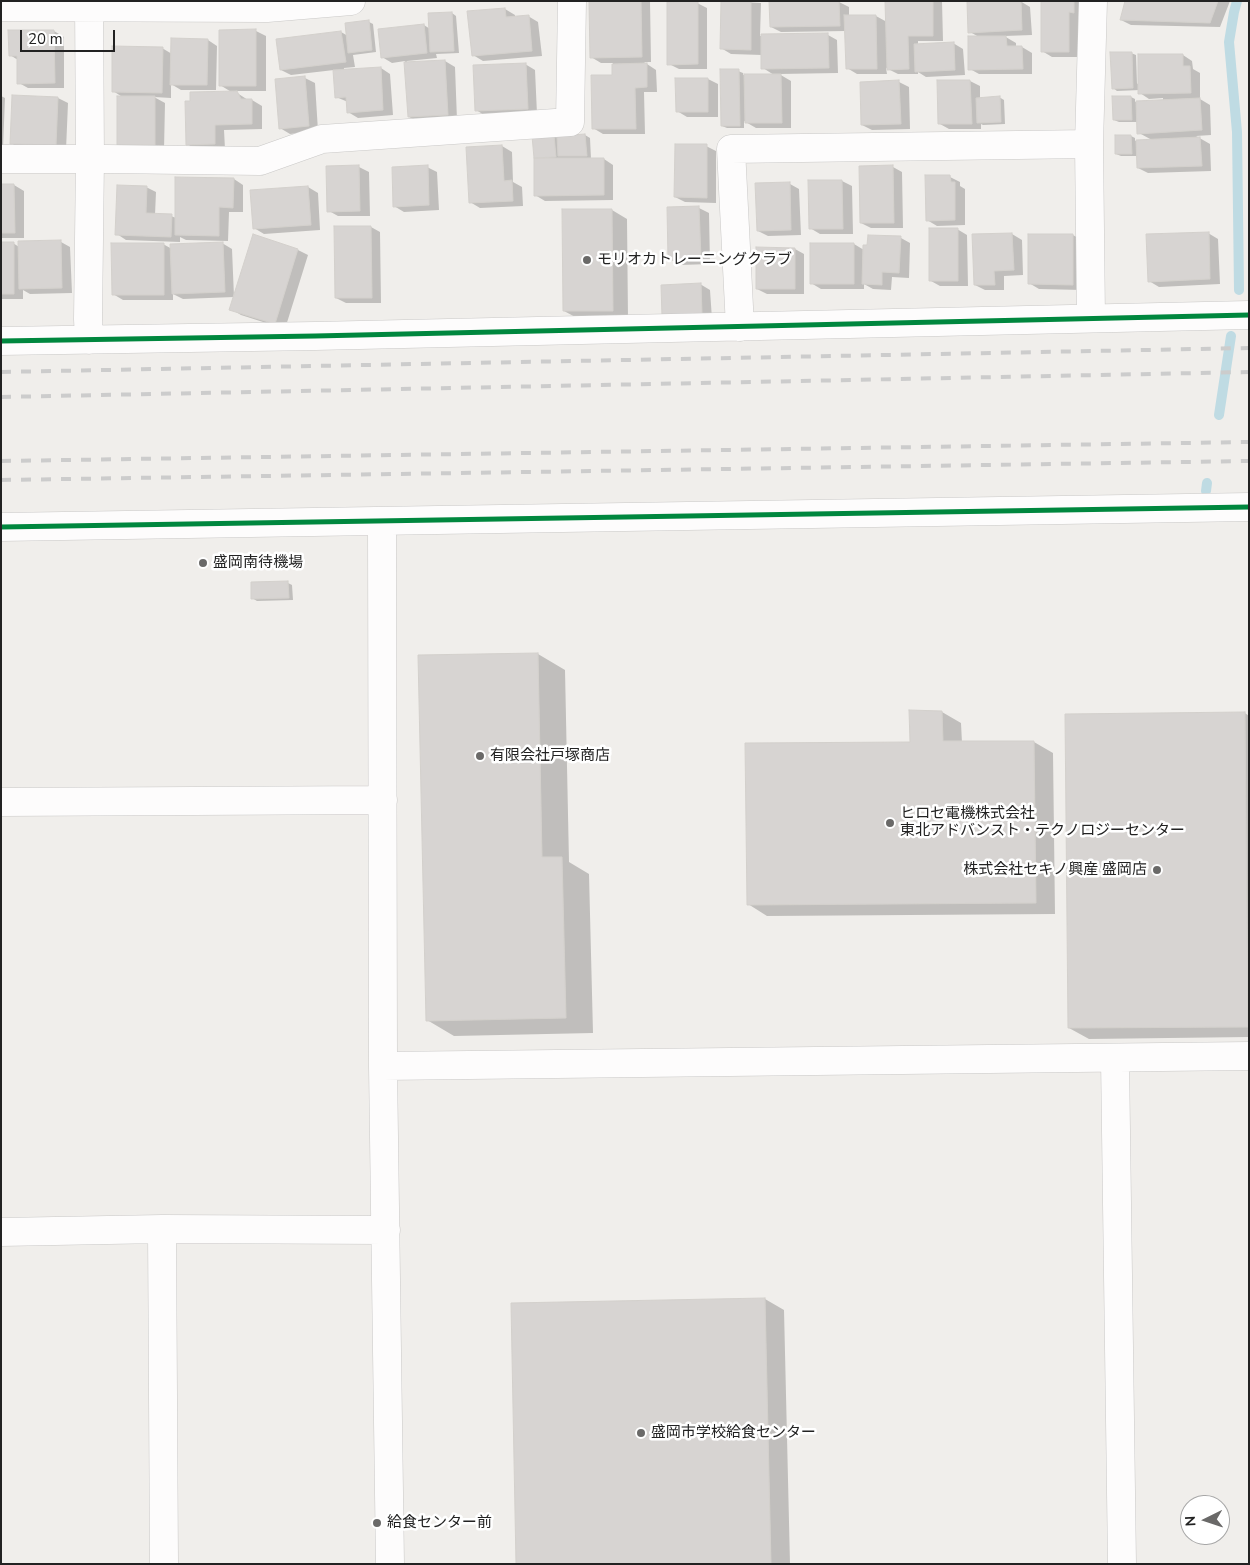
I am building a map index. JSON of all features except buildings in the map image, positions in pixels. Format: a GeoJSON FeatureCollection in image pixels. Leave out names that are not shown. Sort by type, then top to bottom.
{"type":"FeatureCollection","features":[{"type":"Feature","properties":{"kind":"street"},"geometry":{"type":"LineString","coordinates":[[1,7],[89,4],[267,8],[351,1]]}},
{"type":"Feature","properties":{"kind":"street"},"geometry":{"type":"LineString","coordinates":[[1,159],[260,161],[322,139],[570,122],[572,1]]}},
{"type":"Feature","properties":{"kind":"street"},"geometry":{"type":"LineString","coordinates":[[1091,318],[1089,144],[1093,1]]}},
{"type":"Feature","properties":{"kind":"street"},"geometry":{"type":"LineString","coordinates":[[89,4],[88,319],[90,340]]}},
{"type":"Feature","properties":{"kind":"street"},"geometry":{"type":"LineString","coordinates":[[740,327],[731,149],[1089,144]]}},
{"type":"Feature","properties":{"kind":"street"},"geometry":{"type":"LineString","coordinates":[[1,340],[90,340],[740,327],[1249,314]]}},
{"type":"Feature","properties":{"kind":"street"},"geometry":{"type":"LineString","coordinates":[[1,527],[1249,507]]}},
{"type":"Feature","properties":{"kind":"street"},"geometry":{"type":"LineString","coordinates":[[382,521],[383,1066],[390,1564]]}},
{"type":"Feature","properties":{"kind":"street"},"geometry":{"type":"LineString","coordinates":[[1,802],[383,800]]}},
{"type":"Feature","properties":{"kind":"street"},"geometry":{"type":"LineString","coordinates":[[383,1066],[1249,1056]]}},
{"type":"Feature","properties":{"kind":"street"},"geometry":{"type":"LineString","coordinates":[[1115,1059],[1122,1564]]}},
{"type":"Feature","properties":{"kind":"street"},"geometry":{"type":"LineString","coordinates":[[1,1232],[162,1229],[386,1230]]}},
{"type":"Feature","properties":{"kind":"street"},"geometry":{"type":"LineString","coordinates":[[162,1229],[164,1564]]}},
{"type":"Feature","properties":{"kind":"waterway"},"geometry":{"type":"LineString","coordinates":[[1237,1],[1229,42],[1237,132],[1239,290]]}},
{"type":"Feature","properties":{"kind":"waterway"},"geometry":{"type":"LineString","coordinates":[[1219,415],[1231,336]]}},
{"type":"Feature","properties":{"kind":"waterway"},"geometry":{"type":"LineString","coordinates":[[1206,491],[1207,483]]}},
{"type":"Feature","properties":{"kind":"railway"},"geometry":{"type":"LineString","coordinates":[[1,372],[1249,348]]}},
{"type":"Feature","properties":{"kind":"railway"},"geometry":{"type":"LineString","coordinates":[[1,397],[1249,372]]}},
{"type":"Feature","properties":{"kind":"railway"},"geometry":{"type":"LineString","coordinates":[[1,461],[1249,442]]}},
{"type":"Feature","properties":{"kind":"railway"},"geometry":{"type":"LineString","coordinates":[[1,480],[1249,461]]}},
{"type":"Feature","properties":{"kind":"cycle path"},"geometry":{"type":"LineString","coordinates":[[1,341],[315,336],[1249,315]]}},
{"type":"Feature","properties":{"kind":"cycle path"},"geometry":{"type":"LineString","coordinates":[[1,527],[1249,507]]}},
{"type":"Feature","properties":{"kind":"place","name":"モリオカトレーニングクラブ"},"geometry":{"type":"Point","coordinates":[587,260]}},
{"type":"Feature","properties":{"kind":"place","name":"盛岡南待機場"},"geometry":{"type":"Point","coordinates":[203,563]}},
{"type":"Feature","properties":{"kind":"place","name":"有限会社戸塚商店"},"geometry":{"type":"Point","coordinates":[480,756]}},
{"type":"Feature","properties":{"kind":"place","name":"ヒロセ電機株式会社 東北アドバンスト・テクノロジーセンター"},"geometry":{"type":"Point","coordinates":[890,823]}},
{"type":"Feature","properties":{"kind":"place","name":"株式会社セキノ興産 盛岡店"},"geometry":{"type":"Point","coordinates":[1157,870]}},
{"type":"Feature","properties":{"kind":"place","name":"盛岡市学校給食センター"},"geometry":{"type":"Point","coordinates":[641,1433]}},
{"type":"Feature","properties":{"kind":"place","name":"給食センター前"},"geometry":{"type":"Point","coordinates":[377,1523]}}]}
